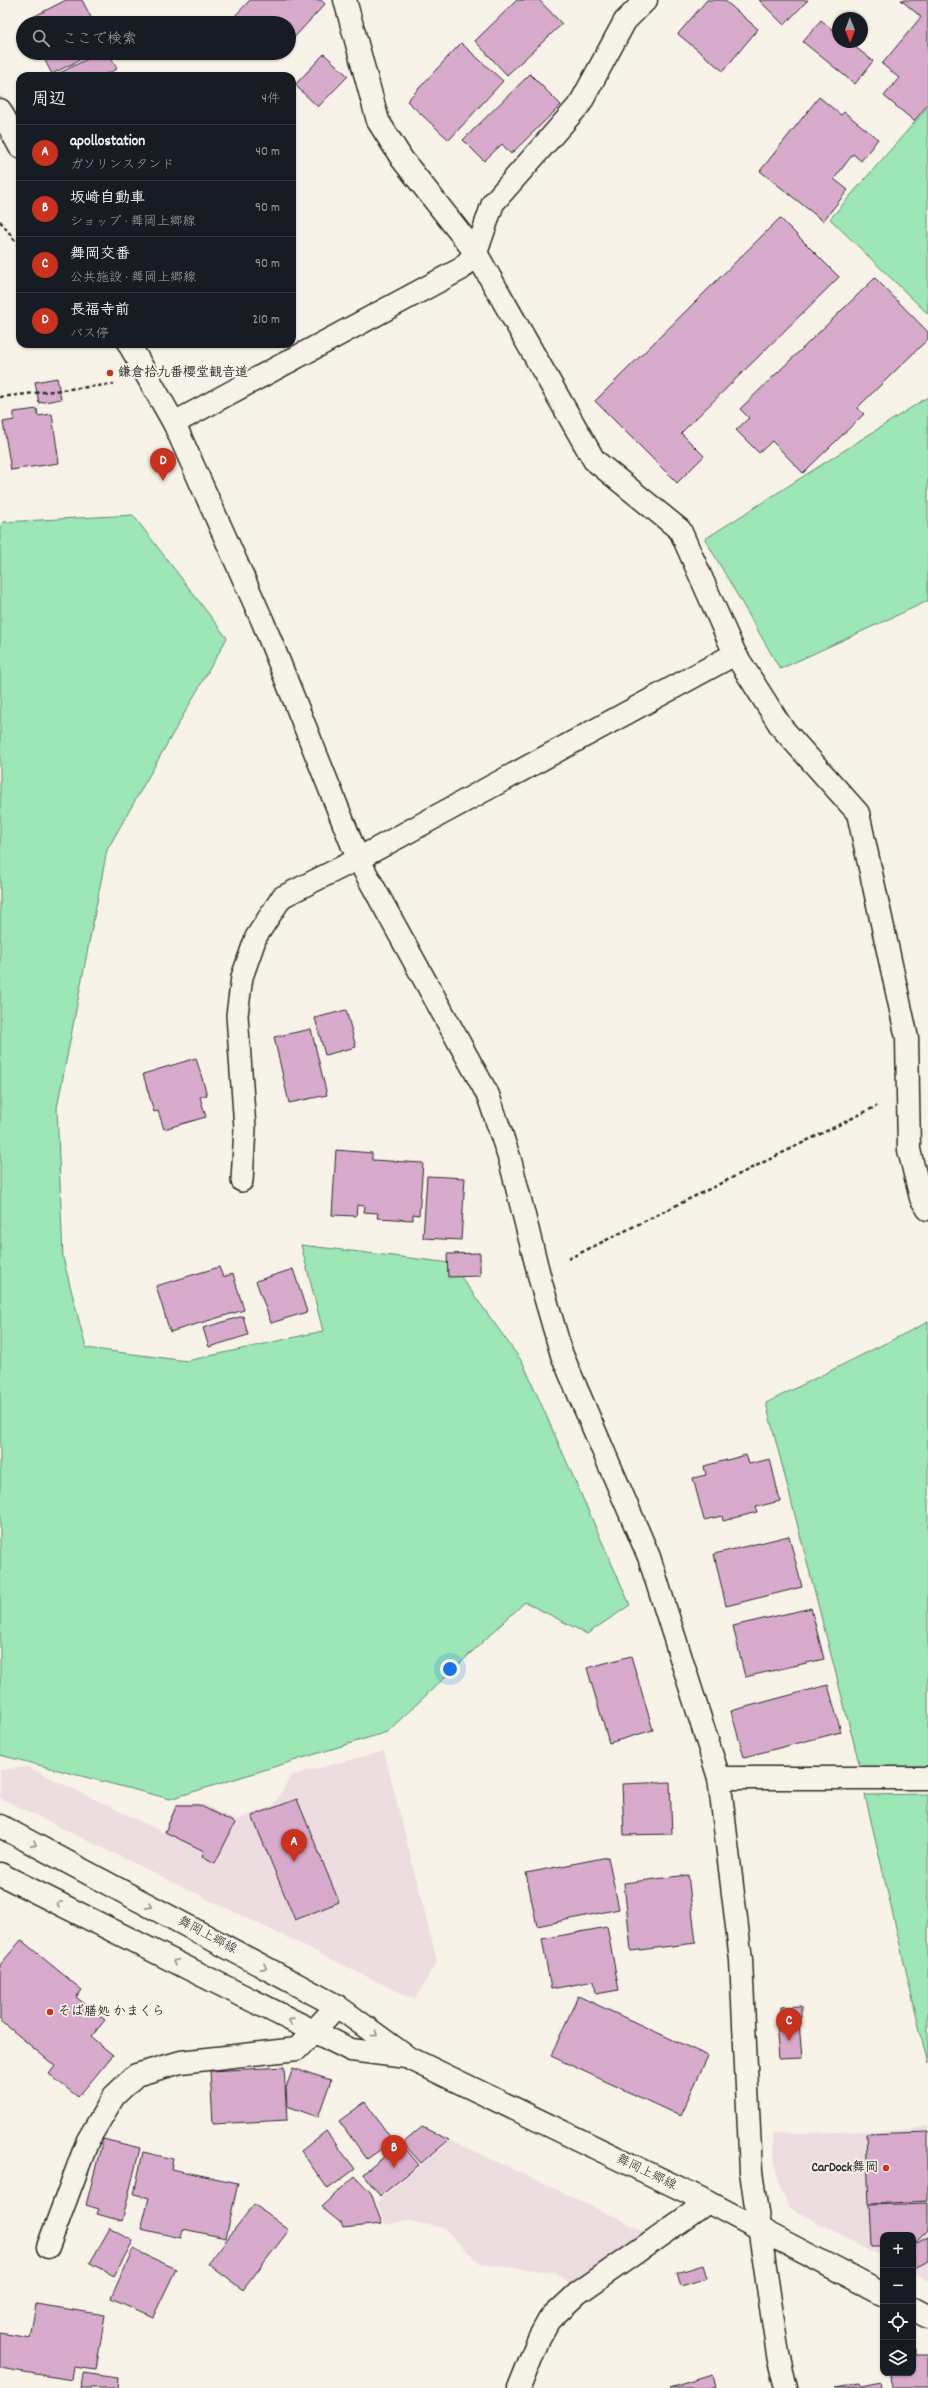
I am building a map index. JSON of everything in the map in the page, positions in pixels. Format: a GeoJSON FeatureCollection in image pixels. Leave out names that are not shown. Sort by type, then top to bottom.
{"type":"FeatureCollection","features":[{"type":"Feature","properties":{"kind":"street"},"geometry":{"type":"LineString","coordinates":[[345,0],[378,121],[402,159],[476,253],[594,460],[680,530],[736,654],[782,728],[858,813],[907,1038],[909,1150],[921,1198],[928,1209]]}},
{"type":"Feature","properties":{"kind":"street"},"geometry":{"type":"LineString","coordinates":[[174,423],[461,269],[476,253],[493,203],[580,104],[625,21],[646,0]]}},
{"type":"Feature","properties":{"kind":"street"},"geometry":{"type":"LineString","coordinates":[[0,110],[16,140]]}},
{"type":"Feature","properties":{"kind":"street"},"geometry":{"type":"LineString","coordinates":[[131,348],[174,423],[263,622],[358,859],[488,1095],[510,1160],[539,1274],[562,1355],[649,1557],[719,1778],[741,1960],[751,2172],[778,2355],[786,2388]]}},
{"type":"Feature","properties":{"kind":"street"},"geometry":{"type":"LineString","coordinates":[[358,859],[736,654]]}},
{"type":"Feature","properties":{"kind":"street"},"geometry":{"type":"LineString","coordinates":[[719,1778],[928,1778]]}},
{"type":"Feature","properties":{"kind":"street","name":"舞岡上郷線"},"geometry":{"type":"LineString","coordinates":[[0,1826],[337,2006],[407,2057],[708,2202],[880,2292]]}},
{"type":"Feature","properties":{"kind":"street","name":"舞岡上郷線"},"geometry":{"type":"LineString","coordinates":[[0,1874],[351,2050],[407,2057]]}},
{"type":"Feature","properties":{"kind":"street"},"geometry":{"type":"LineString","coordinates":[[48,2247],[88,2140],[114,2096],[136,2075],[181,2062],[297,2049],[337,2006]]}},
{"type":"Feature","properties":{"kind":"street"},"geometry":{"type":"LineString","coordinates":[[519,2388],[539,2338],[549,2320],[578,2294],[708,2202]]}},
{"type":"Feature","properties":{"kind":"street"},"geometry":{"type":"LineString","coordinates":[[916,2311],[928,2317]]}},
{"type":"Feature","properties":{"kind":"lane"},"geometry":{"type":"LineString","coordinates":[[242,1181],[245,1128],[237,1015],[242,977],[256,937],[282,897],[358,859]]}},
{"type":"Feature","properties":{"kind":"path"},"geometry":{"type":"LineString","coordinates":[[0,221],[16,243]]}},
{"type":"Feature","properties":{"kind":"path"},"geometry":{"type":"LineString","coordinates":[[0,397],[114,384]]}},
{"type":"Feature","properties":{"kind":"path"},"geometry":{"type":"LineString","coordinates":[[539,1274],[908,1091]]}},
{"type":"Feature","properties":{"kind":"shaded area"},"geometry":{"type":"Polygon","coordinates":[[[384,1751],[437,1961],[415,2000],[0,1798],[0,1770],[28,1767],[163,1832],[176,1803],[200,1803],[236,1820],[273,1806],[292,1775],[384,1751]]]}},
{"type":"Feature","properties":{"kind":"shaded area"},"geometry":{"type":"Polygon","coordinates":[[[928,2126],[928,2281],[916,2275],[916,2232],[880,2232],[880,2255],[790,2208],[779,2185],[775,2165],[773,2134],[903,2130],[928,2126]]]}},
{"type":"Feature","properties":{"kind":"shaded area"},"geometry":{"type":"Polygon","coordinates":[[[451,2140],[650,2234],[572,2286],[556,2272],[480,2264],[444,2228],[409,2221],[385,2225],[377,2201],[451,2140]]]}},
{"type":"Feature","properties":{"kind":"green space"},"geometry":{"type":"Polygon","coordinates":[[[928,107],[928,314],[830,219],[928,107]]]}},
{"type":"Feature","properties":{"kind":"green space"},"geometry":{"type":"Polygon","coordinates":[[[928,397],[928,601],[780,669],[705,539],[928,397]]]}},
{"type":"Feature","properties":{"kind":"green space"},"geometry":{"type":"Polygon","coordinates":[[[133,515],[227,638],[107,850],[57,1108],[63,1258],[86,1348],[187,1361],[323,1331],[301,1245],[451,1263],[523,1363],[630,1605],[587,1634],[525,1602],[387,1732],[170,1799],[0,1755],[0,527],[3,522],[133,515]]]}},
{"type":"Feature","properties":{"kind":"green space"},"geometry":{"type":"Polygon","coordinates":[[[928,1322],[928,1766],[860,1767],[766,1403],[928,1322]]]}},
{"type":"Feature","properties":{"kind":"green space"},"geometry":{"type":"Polygon","coordinates":[[[928,1794],[928,2065],[865,1795],[928,1794]]]}},
{"type":"Feature","properties":{"kind":"building"},"geometry":{"type":"Polygon","coordinates":[[[66,0],[82,0],[90,16],[35,16],[66,0]]]}},
{"type":"Feature","properties":{"kind":"building"},"geometry":{"type":"Polygon","coordinates":[[[250,0],[321,0],[325,4],[296,35],[296,16],[235,16],[250,0]]]}},
{"type":"Feature","properties":{"kind":"building"},"geometry":{"type":"Polygon","coordinates":[[[517,0],[539,0],[562,24],[507,75],[475,41],[517,0]]]}},
{"type":"Feature","properties":{"kind":"building"},"geometry":{"type":"Polygon","coordinates":[[[707,0],[724,0],[758,29],[723,71],[678,34],[707,0]]]}},
{"type":"Feature","properties":{"kind":"building"},"geometry":{"type":"Polygon","coordinates":[[[759,0],[808,0],[784,25],[759,0]]]}},
{"type":"Feature","properties":{"kind":"building"},"geometry":{"type":"Polygon","coordinates":[[[901,0],[928,0],[928,104],[914,121],[884,96],[899,78],[882,64],[921,17],[901,0]]]}},
{"type":"Feature","properties":{"kind":"building"},"geometry":{"type":"Polygon","coordinates":[[[821,20],[832,29],[832,48],[857,48],[873,61],[855,84],[803,42],[821,20]]]}},
{"type":"Feature","properties":{"kind":"building"},"geometry":{"type":"Polygon","coordinates":[[[461,43],[503,81],[449,140],[407,101],[461,43]]]}},
{"type":"Feature","properties":{"kind":"building"},"geometry":{"type":"Polygon","coordinates":[[[324,54],[348,76],[318,107],[296,86],[296,84],[324,54]]]}},
{"type":"Feature","properties":{"kind":"building"},"geometry":{"type":"Polygon","coordinates":[[[45,60],[79,60],[56,72],[51,72],[45,60]]]}},
{"type":"Feature","properties":{"kind":"building"},"geometry":{"type":"Polygon","coordinates":[[[85,60],[112,60],[117,69],[111,72],[62,72],[85,60]]]}},
{"type":"Feature","properties":{"kind":"building"},"geometry":{"type":"Polygon","coordinates":[[[530,74],[561,105],[511,154],[502,144],[484,161],[463,140],[530,74]]]}},
{"type":"Feature","properties":{"kind":"building"},"geometry":{"type":"Polygon","coordinates":[[[819,97],[841,115],[844,112],[878,139],[861,161],[853,154],[834,179],[848,190],[823,221],[760,171],[819,97]]]}},
{"type":"Feature","properties":{"kind":"building"},"geometry":{"type":"Polygon","coordinates":[[[780,218],[839,277],[681,433],[704,456],[677,483],[595,401],[780,218]]]}},
{"type":"Feature","properties":{"kind":"building"},"geometry":{"type":"Polygon","coordinates":[[[875,278],[928,332],[928,339],[857,408],[864,414],[803,473],[772,441],[759,453],[736,430],[749,418],[740,409],[875,278]]]}},
{"type":"Feature","properties":{"kind":"building"},"geometry":{"type":"Polygon","coordinates":[[[57,378],[61,399],[39,403],[35,382],[57,378]]]}},
{"type":"Feature","properties":{"kind":"building"},"geometry":{"type":"Polygon","coordinates":[[[37,409],[38,416],[52,414],[59,463],[11,470],[3,422],[14,420],[14,412],[37,409]]]}},
{"type":"Feature","properties":{"kind":"building"},"geometry":{"type":"Polygon","coordinates":[[[346,1010],[356,1047],[325,1055],[315,1018],[346,1010]]]}},
{"type":"Feature","properties":{"kind":"building"},"geometry":{"type":"Polygon","coordinates":[[[311,1029],[327,1095],[289,1103],[274,1037],[311,1029]]]}},
{"type":"Feature","properties":{"kind":"building"},"geometry":{"type":"Polygon","coordinates":[[[196,1058],[207,1095],[200,1097],[206,1117],[164,1129],[158,1111],[154,1112],[143,1074],[196,1058]]]}},
{"type":"Feature","properties":{"kind":"building"},"geometry":{"type":"Polygon","coordinates":[[[336,1150],[372,1153],[372,1160],[423,1163],[419,1215],[413,1214],[413,1220],[377,1218],[378,1213],[364,1212],[365,1206],[357,1205],[356,1216],[332,1215],[336,1150]]]}},
{"type":"Feature","properties":{"kind":"building"},"geometry":{"type":"Polygon","coordinates":[[[427,1176],[465,1178],[461,1240],[423,1238],[427,1176]]]}},
{"type":"Feature","properties":{"kind":"building"},"geometry":{"type":"Polygon","coordinates":[[[480,1253],[480,1276],[448,1277],[447,1254],[480,1253]]]}},
{"type":"Feature","properties":{"kind":"building"},"geometry":{"type":"Polygon","coordinates":[[[219,1267],[223,1277],[233,1274],[244,1310],[170,1332],[156,1286],[219,1267]]]}},
{"type":"Feature","properties":{"kind":"building"},"geometry":{"type":"Polygon","coordinates":[[[293,1269],[307,1312],[271,1323],[256,1281],[293,1269]]]}},
{"type":"Feature","properties":{"kind":"building"},"geometry":{"type":"Polygon","coordinates":[[[243,1316],[248,1335],[209,1347],[203,1328],[243,1316]]]}},
{"type":"Feature","properties":{"kind":"building"},"geometry":{"type":"Polygon","coordinates":[[[746,1455],[749,1464],[770,1459],[780,1501],[756,1507],[757,1512],[723,1521],[722,1516],[704,1520],[693,1478],[706,1475],[704,1466],[746,1455]]]}},
{"type":"Feature","properties":{"kind":"building"},"geometry":{"type":"Polygon","coordinates":[[[789,1536],[802,1587],[726,1606],[714,1554],[789,1536]]]}},
{"type":"Feature","properties":{"kind":"building"},"geometry":{"type":"Polygon","coordinates":[[[811,1608],[824,1659],[745,1677],[733,1626],[811,1608]]]}},
{"type":"Feature","properties":{"kind":"building"},"geometry":{"type":"Polygon","coordinates":[[[631,1656],[653,1730],[609,1743],[587,1668],[631,1656]]]}},
{"type":"Feature","properties":{"kind":"building"},"geometry":{"type":"Polygon","coordinates":[[[828,1685],[841,1732],[744,1757],[731,1711],[828,1685]]]}},
{"type":"Feature","properties":{"kind":"building"},"geometry":{"type":"Polygon","coordinates":[[[670,1782],[672,1834],[624,1835],[622,1784],[670,1782]]]}},
{"type":"Feature","properties":{"kind":"building"},"geometry":{"type":"Polygon","coordinates":[[[297,1799],[339,1902],[295,1920],[252,1816],[297,1799]]]}},
{"type":"Feature","properties":{"kind":"building"},"geometry":{"type":"Polygon","coordinates":[[[177,1805],[199,1805],[235,1823],[215,1863],[202,1856],[204,1851],[165,1832],[177,1805]]]}},
{"type":"Feature","properties":{"kind":"building"},"geometry":{"type":"Polygon","coordinates":[[[608,1857],[619,1909],[537,1926],[526,1873],[608,1857]]]}},
{"type":"Feature","properties":{"kind":"building"},"geometry":{"type":"Polygon","coordinates":[[[688,1875],[696,1943],[631,1951],[624,1883],[688,1875]]]}},
{"type":"Feature","properties":{"kind":"building"},"geometry":{"type":"Polygon","coordinates":[[[607,1927],[619,1990],[596,1994],[594,1981],[551,1989],[542,1939],[607,1927]]]}},
{"type":"Feature","properties":{"kind":"building"},"geometry":{"type":"Polygon","coordinates":[[[21,1940],[82,1990],[76,1997],[105,2020],[91,2037],[113,2055],[78,2097],[49,2074],[55,2066],[0,2020],[0,1965],[21,1940]]]}},
{"type":"Feature","properties":{"kind":"building"},"geometry":{"type":"Polygon","coordinates":[[[578,1996],[708,2056],[680,2116],[551,2056],[578,1996]]]}},
{"type":"Feature","properties":{"kind":"building"},"geometry":{"type":"Polygon","coordinates":[[[801,2006],[801,2018],[781,2019],[781,2007],[801,2006]]]}},
{"type":"Feature","properties":{"kind":"building"},"geometry":{"type":"Polygon","coordinates":[[[799,2023],[802,2058],[779,2059],[776,2024],[799,2023]]]}},
{"type":"Feature","properties":{"kind":"building"},"geometry":{"type":"Polygon","coordinates":[[[284,2067],[287,2120],[213,2124],[210,2071],[284,2067]]]}},
{"type":"Feature","properties":{"kind":"building"},"geometry":{"type":"Polygon","coordinates":[[[293,2068],[331,2080],[318,2117],[287,2106],[286,2088],[293,2068]]]}},
{"type":"Feature","properties":{"kind":"building"},"geometry":{"type":"Polygon","coordinates":[[[365,2102],[393,2141],[367,2159],[339,2121],[365,2102]]]}},
{"type":"Feature","properties":{"kind":"building"},"geometry":{"type":"Polygon","coordinates":[[[422,2127],[449,2140],[421,2163],[403,2143],[422,2127]]]}},
{"type":"Feature","properties":{"kind":"building"},"geometry":{"type":"Polygon","coordinates":[[[326,2131],[355,2169],[328,2189],[301,2151],[326,2131]]]}},
{"type":"Feature","properties":{"kind":"building"},"geometry":{"type":"Polygon","coordinates":[[[928,2132],[928,2201],[869,2204],[866,2134],[928,2132]]]}},
{"type":"Feature","properties":{"kind":"building"},"geometry":{"type":"Polygon","coordinates":[[[103,2139],[140,2148],[122,2221],[97,2214],[99,2209],[86,2205],[103,2139]]]}},
{"type":"Feature","properties":{"kind":"building"},"geometry":{"type":"Polygon","coordinates":[[[401,2143],[419,2165],[380,2196],[363,2174],[401,2143]]]}},
{"type":"Feature","properties":{"kind":"building"},"geometry":{"type":"Polygon","coordinates":[[[143,2152],[173,2159],[171,2169],[238,2183],[226,2238],[183,2229],[181,2238],[141,2229],[149,2198],[134,2194],[143,2152]]]}},
{"type":"Feature","properties":{"kind":"building"},"geometry":{"type":"Polygon","coordinates":[[[355,2176],[371,2193],[382,2224],[343,2228],[341,2223],[321,2207],[355,2176]]]}},
{"type":"Feature","properties":{"kind":"building"},"geometry":{"type":"Polygon","coordinates":[[[928,2203],[928,2230],[916,2242],[916,2232],[880,2232],[880,2246],[872,2246],[870,2205],[928,2203]]]}},
{"type":"Feature","properties":{"kind":"building"},"geometry":{"type":"Polygon","coordinates":[[[254,2204],[289,2230],[243,2290],[208,2264],[254,2204]]]}},
{"type":"Feature","properties":{"kind":"building"},"geometry":{"type":"Polygon","coordinates":[[[110,2228],[133,2241],[114,2276],[90,2263],[110,2228]]]}},
{"type":"Feature","properties":{"kind":"building"},"geometry":{"type":"Polygon","coordinates":[[[928,2237],[928,2261],[916,2267],[916,2243],[928,2237]]]}},
{"type":"Feature","properties":{"kind":"building"},"geometry":{"type":"Polygon","coordinates":[[[133,2249],[176,2269],[153,2317],[111,2298],[133,2249]]]}},
{"type":"Feature","properties":{"kind":"building"},"geometry":{"type":"Polygon","coordinates":[[[703,2265],[707,2278],[681,2286],[677,2273],[703,2265]]]}},
{"type":"Feature","properties":{"kind":"building"},"geometry":{"type":"Polygon","coordinates":[[[36,2304],[105,2315],[96,2370],[74,2367],[72,2380],[0,2368],[0,2333],[30,2338],[36,2304]]]}},
{"type":"Feature","properties":{"kind":"building"},"geometry":{"type":"Polygon","coordinates":[[[916,2355],[928,2355],[928,2388],[892,2388],[891,2376],[916,2376],[916,2355]]]}},
{"type":"Feature","properties":{"kind":"building"},"geometry":{"type":"Polygon","coordinates":[[[83,2373],[118,2378],[117,2388],[81,2388],[83,2373]]]}},
{"type":"Feature","properties":{"kind":"building"},"geometry":{"type":"Polygon","coordinates":[[[712,2375],[715,2388],[669,2388],[712,2375]]]}},
{"type":"Feature","properties":{"kind":"building"},"geometry":{"type":"Polygon","coordinates":[[[880,2382],[881,2388],[836,2387],[859,2383],[860,2386],[880,2382]]]}},
{"type":"Feature","properties":{"kind":"place","name":"鎌倉拾九番櫻堂観音道"},"geometry":{"type":"Point","coordinates":[110,373]}},
{"type":"Feature","properties":{"kind":"place","name":"長福寺前"},"geometry":{"type":"Point","coordinates":[163,481]}},
{"type":"Feature","properties":{"kind":"place","name":"apollostation"},"geometry":{"type":"Point","coordinates":[294,1862]}},
{"type":"Feature","properties":{"kind":"place","name":"そば膳処 かまくら"},"geometry":{"type":"Point","coordinates":[50,2012]}},
{"type":"Feature","properties":{"kind":"place","name":"舞岡交番"},"geometry":{"type":"Point","coordinates":[789,2041]}},
{"type":"Feature","properties":{"kind":"place","name":"坂崎自動車"},"geometry":{"type":"Point","coordinates":[394,2168]}},
{"type":"Feature","properties":{"kind":"place","name":"CarDock舞岡"},"geometry":{"type":"Point","coordinates":[886,2168]}}]}
